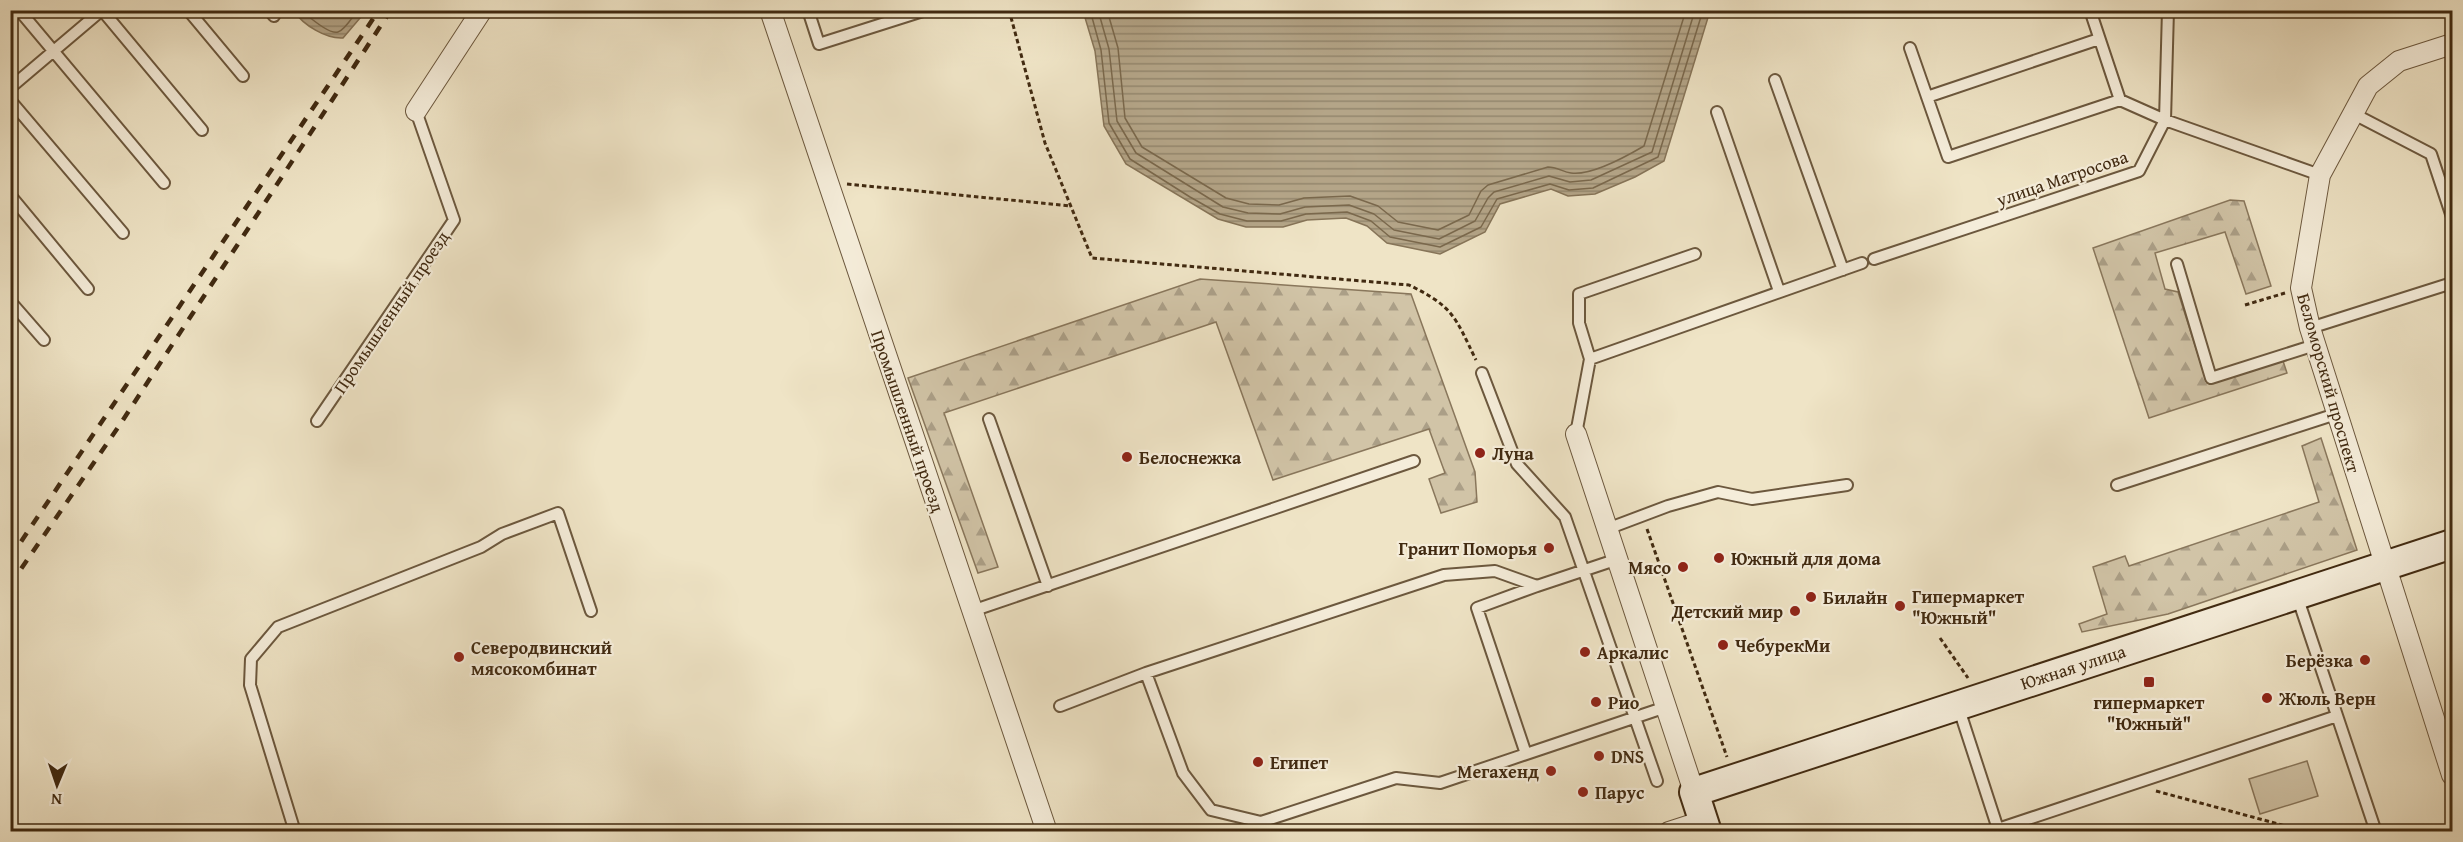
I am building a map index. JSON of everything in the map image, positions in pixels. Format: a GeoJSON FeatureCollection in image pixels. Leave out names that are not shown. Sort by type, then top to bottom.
{"type":"FeatureCollection","features":[{"type":"Feature","properties":{"kind":"main road","name":"Южная улица"},"geometry":{"type":"LineString","coordinates":[[1694,792],[1964,693],[2297,595],[2452,544]]}},
{"type":"Feature","properties":{"kind":"main road"},"geometry":{"type":"LineString","coordinates":[[1694,792],[1705,826]]}},
{"type":"Feature","properties":{"kind":"street","name":"Промышленный проезд"},"geometry":{"type":"LineString","coordinates":[[416,111],[482,10]]}},
{"type":"Feature","properties":{"kind":"street","name":"Промышленный проезд"},"geometry":{"type":"LineString","coordinates":[[770,10],[1047,831]]}},
{"type":"Feature","properties":{"kind":"street","name":"Беломорский проспект"},"geometry":{"type":"LineString","coordinates":[[2452,45],[2399,61],[2368,86],[2320,175],[2301,288],[2312,336],[2452,775]]}},
{"type":"Feature","properties":{"kind":"street"},"geometry":{"type":"LineString","coordinates":[[1576,434],[1694,792]]}},
{"type":"Feature","properties":{"kind":"street"},"geometry":{"type":"LineString","coordinates":[[1669,831],[1705,826]]}},
{"type":"Feature","properties":{"kind":"lane"},"geometry":{"type":"LineString","coordinates":[[19,10],[164,183]]}},
{"type":"Feature","properties":{"kind":"lane"},"geometry":{"type":"LineString","coordinates":[[10,88],[102,10],[202,130]]}},
{"type":"Feature","properties":{"kind":"lane"},"geometry":{"type":"LineString","coordinates":[[188,10],[243,76]]}},
{"type":"Feature","properties":{"kind":"lane"},"geometry":{"type":"LineString","coordinates":[[808,10],[819,44],[926,10]]}},
{"type":"Feature","properties":{"kind":"lane"},"geometry":{"type":"LineString","coordinates":[[2090,10],[2120,100]]}},
{"type":"Feature","properties":{"kind":"lane","name":"улица Матросова"},"geometry":{"type":"LineString","coordinates":[[1874,259],[2139,171],[2165,120],[2168,10]]}},
{"type":"Feature","properties":{"kind":"lane"},"geometry":{"type":"LineString","coordinates":[[1927,97],[2099,39]]}},
{"type":"Feature","properties":{"kind":"lane"},"geometry":{"type":"LineString","coordinates":[[1910,48],[1948,157],[2120,100],[2165,120],[2320,175]]}},
{"type":"Feature","properties":{"kind":"lane"},"geometry":{"type":"LineString","coordinates":[[1775,80],[1843,270]]}},
{"type":"Feature","properties":{"kind":"lane"},"geometry":{"type":"LineString","coordinates":[[10,100],[123,233]]}},
{"type":"Feature","properties":{"kind":"lane","name":"Промышленный проезд"},"geometry":{"type":"LineString","coordinates":[[317,421],[454,219],[416,111]]}},
{"type":"Feature","properties":{"kind":"lane"},"geometry":{"type":"LineString","coordinates":[[1717,112],[1779,291]]}},
{"type":"Feature","properties":{"kind":"lane"},"geometry":{"type":"LineString","coordinates":[[2352,113],[2431,154],[2452,217]]}},
{"type":"Feature","properties":{"kind":"lane"},"geometry":{"type":"LineString","coordinates":[[10,195],[88,289]]}},
{"type":"Feature","properties":{"kind":"lane"},"geometry":{"type":"LineString","coordinates":[[1576,434],[1590,358],[1579,323],[1579,294],[1695,254]]}},
{"type":"Feature","properties":{"kind":"lane"},"geometry":{"type":"LineString","coordinates":[[1590,358],[1862,263]]}},
{"type":"Feature","properties":{"kind":"lane"},"geometry":{"type":"LineString","coordinates":[[2177,264],[2211,378],[2312,336],[2452,283]]}},
{"type":"Feature","properties":{"kind":"lane"},"geometry":{"type":"LineString","coordinates":[[10,301],[44,340]]}},
{"type":"Feature","properties":{"kind":"lane"},"geometry":{"type":"LineString","coordinates":[[1482,373],[1517,464],[1565,517],[1657,781]]}},
{"type":"Feature","properties":{"kind":"lane"},"geometry":{"type":"LineString","coordinates":[[2117,485],[2337,414]]}},
{"type":"Feature","properties":{"kind":"lane"},"geometry":{"type":"LineString","coordinates":[[989,419],[1048,586]]}},
{"type":"Feature","properties":{"kind":"lane"},"geometry":{"type":"LineString","coordinates":[[972,611],[1414,461]]}},
{"type":"Feature","properties":{"kind":"lane"},"geometry":{"type":"LineString","coordinates":[[1607,529],[1718,492],[1752,499],[1847,485]]}},
{"type":"Feature","properties":{"kind":"lane"},"geometry":{"type":"LineString","coordinates":[[295,831],[250,685],[251,659],[278,627],[481,547],[502,534],[558,513],[591,611]]}},
{"type":"Feature","properties":{"kind":"lane"},"geometry":{"type":"LineString","coordinates":[[1526,754],[1477,608],[1618,559]]}},
{"type":"Feature","properties":{"kind":"lane"},"geometry":{"type":"LineString","coordinates":[[1060,706],[1146,673],[1444,575],[1495,571],[1537,586]]}},
{"type":"Feature","properties":{"kind":"lane"},"geometry":{"type":"LineString","coordinates":[[2297,595],[2376,831]]}},
{"type":"Feature","properties":{"kind":"lane"},"geometry":{"type":"LineString","coordinates":[[1146,673],[1182,773],[1211,810],[1260,822],[1396,778],[1440,783],[1666,707]]}},
{"type":"Feature","properties":{"kind":"lane"},"geometry":{"type":"LineString","coordinates":[[1964,693],[1998,830],[2337,716]]}},
{"type":"Feature","properties":{"kind":"lane"},"geometry":{"type":"LineString","coordinates":[[2447,831],[2452,830]]}},
{"type":"Feature","properties":{"kind":"path"},"geometry":{"type":"LineString","coordinates":[[1009,10],[1045,142],[1092,258],[1408,285],[1435,297],[1454,315],[1482,373]]}},
{"type":"Feature","properties":{"kind":"path"},"geometry":{"type":"LineString","coordinates":[[828,183],[1071,206]]}},
{"type":"Feature","properties":{"kind":"path"},"geometry":{"type":"LineString","coordinates":[[2245,305],[2301,288]]}},
{"type":"Feature","properties":{"kind":"path"},"geometry":{"type":"LineString","coordinates":[[1642,516],[1728,759]]}},
{"type":"Feature","properties":{"kind":"path"},"geometry":{"type":"LineString","coordinates":[[1940,638],[1964,693]]}},
{"type":"Feature","properties":{"kind":"path"},"geometry":{"type":"LineString","coordinates":[[2132,784],[2308,831]]}},
{"type":"Feature","properties":{"kind":"green space"},"geometry":{"type":"Polygon","coordinates":[[[2230,200],[2244,201],[2271,286],[2246,294],[2225,232],[2155,253],[2165,289],[2178,292],[2207,383],[2283,361],[2287,373],[2149,418],[2093,248],[2230,200]]]}},
{"type":"Feature","properties":{"kind":"green space"},"geometry":{"type":"Polygon","coordinates":[[[1200,279],[1411,294],[1475,472],[1477,502],[1441,513],[1429,479],[1445,473],[1429,429],[1273,480],[1216,322],[944,413],[998,567],[978,573],[908,378],[1200,279]]]}},
{"type":"Feature","properties":{"kind":"green space"},"geometry":{"type":"Polygon","coordinates":[[[2321,438],[2357,550],[2168,614],[2082,632],[2079,624],[2107,614],[2093,567],[2125,556],[2129,566],[2319,502],[2302,446],[2321,438]]]}},
{"type":"Feature","properties":{"kind":"green space"},"geometry":{"type":"Polygon","coordinates":[[[2307,761],[2318,796],[2260,814],[2249,779],[2307,761]]]}},
{"type":"Feature","properties":{"kind":"water"},"geometry":{"type":"Polygon","coordinates":[[[1083,10],[1710,11],[1664,161],[1635,177],[1595,194],[1568,196],[1551,189],[1500,204],[1485,232],[1440,254],[1387,243],[1367,226],[1346,218],[1307,220],[1283,227],[1246,227],[1218,219],[1126,164],[1104,126],[1095,51],[1083,10]]]}},
{"type":"Feature","properties":{"kind":"water"},"geometry":{"type":"Polygon","coordinates":[[[294,11],[366,11],[343,38],[336,38],[316,30],[294,11]]]}},
{"type":"Feature","properties":{"kind":"railway"},"geometry":{"type":"LineString","coordinates":[[10,558],[379,10]]}},
{"type":"Feature","properties":{"kind":"railway"},"geometry":{"type":"LineString","coordinates":[[10,585],[119,426],[391,10]]}},
{"type":"Feature","properties":{"kind":"place","name":"Луна"},"geometry":{"type":"Point","coordinates":[1480,453]}},
{"type":"Feature","properties":{"kind":"place","name":"Белоснежка"},"geometry":{"type":"Point","coordinates":[1127,457]}},
{"type":"Feature","properties":{"kind":"place","name":"Гранит Поморья"},"geometry":{"type":"Point","coordinates":[1549,548]}},
{"type":"Feature","properties":{"kind":"place","name":"Южный для дома"},"geometry":{"type":"Point","coordinates":[1719,558]}},
{"type":"Feature","properties":{"kind":"place","name":"Мясо"},"geometry":{"type":"Point","coordinates":[1683,567]}},
{"type":"Feature","properties":{"kind":"place","name":"Билайн"},"geometry":{"type":"Point","coordinates":[1811,597]}},
{"type":"Feature","properties":{"kind":"place","name":"Гипермаркет \"Южный\""},"geometry":{"type":"Point","coordinates":[1900,606]}},
{"type":"Feature","properties":{"kind":"place","name":"Детский мир"},"geometry":{"type":"Point","coordinates":[1795,611]}},
{"type":"Feature","properties":{"kind":"place","name":"ЧебурекМи"},"geometry":{"type":"Point","coordinates":[1723,645]}},
{"type":"Feature","properties":{"kind":"place","name":"Аркалис"},"geometry":{"type":"Point","coordinates":[1585,652]}},
{"type":"Feature","properties":{"kind":"place","name":"Северодвинский мясокомбинат"},"geometry":{"type":"Point","coordinates":[459,657]}},
{"type":"Feature","properties":{"kind":"place","name":"Берёзка"},"geometry":{"type":"Point","coordinates":[2365,660]}},
{"type":"Feature","properties":{"kind":"place","name":"гипермаркет \"Южный\""},"geometry":{"type":"Point","coordinates":[2149,682]}},
{"type":"Feature","properties":{"kind":"place","name":"Жюль Верн"},"geometry":{"type":"Point","coordinates":[2267,698]}},
{"type":"Feature","properties":{"kind":"place","name":"Рио"},"geometry":{"type":"Point","coordinates":[1596,702]}},
{"type":"Feature","properties":{"kind":"place","name":"DNS"},"geometry":{"type":"Point","coordinates":[1599,756]}},
{"type":"Feature","properties":{"kind":"place","name":"Египет"},"geometry":{"type":"Point","coordinates":[1258,762]}},
{"type":"Feature","properties":{"kind":"place","name":"Мегахенд"},"geometry":{"type":"Point","coordinates":[1551,771]}},
{"type":"Feature","properties":{"kind":"place","name":"Парус"},"geometry":{"type":"Point","coordinates":[1583,792]}}]}
